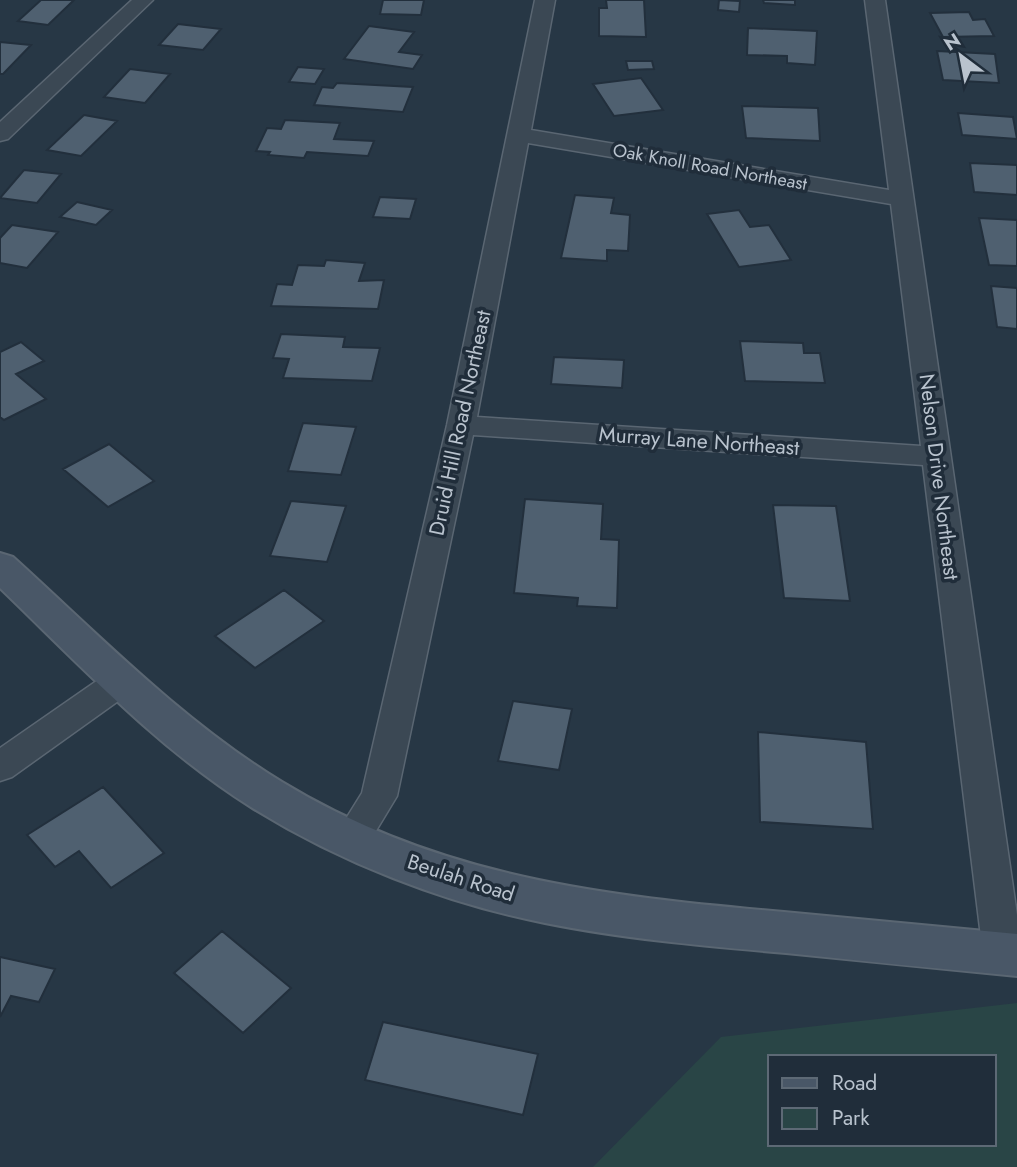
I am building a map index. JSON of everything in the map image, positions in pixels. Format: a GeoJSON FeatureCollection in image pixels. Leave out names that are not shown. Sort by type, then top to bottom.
{"type":"FeatureCollection","features":[{"type":"Feature","properties":{"kind":"main road","name":"Beulah Road"},"geometry":{"type":"LineString","coordinates":[[0,566],[123,680],[209,754],[248,781],[321,824],[428,869],[542,903],[673,923],[1010,954]]}},
{"type":"Feature","properties":{"kind":"street"},"geometry":{"type":"LineString","coordinates":[[0,134],[143,0]]}},
{"type":"Feature","properties":{"kind":"street","name":"Druid Hill Road Northeast"},"geometry":{"type":"LineString","coordinates":[[352,838],[379,796],[461,425],[545,0]]}},
{"type":"Feature","properties":{"kind":"street","name":"Nelson Drive Northeast"},"geometry":{"type":"LineString","coordinates":[[875,0],[938,457],[945,528],[1010,954]]}},
{"type":"Feature","properties":{"kind":"street","name":"Oak Knoll Road Northeast"},"geometry":{"type":"LineString","coordinates":[[517,134],[902,199]]}},
{"type":"Feature","properties":{"kind":"street","name":"Murray Lane Northeast"},"geometry":{"type":"LineString","coordinates":[[461,425],[938,457]]}},
{"type":"Feature","properties":{"kind":"street"},"geometry":{"type":"LineString","coordinates":[[0,768],[123,680]]}},
{"type":"Feature","properties":{"kind":"green space"},"geometry":{"type":"Polygon","coordinates":[[[1017,1003],[1017,1167],[593,1167],[721,1037],[1017,1003]]]}},
{"type":"Feature","properties":{"kind":"building"},"geometry":{"type":"Polygon","coordinates":[[[41,0],[74,0],[48,25],[18,21],[41,0]]]}},
{"type":"Feature","properties":{"kind":"building"},"geometry":{"type":"Polygon","coordinates":[[[383,0],[424,0],[421,15],[380,14],[383,0]]]}},
{"type":"Feature","properties":{"kind":"building"},"geometry":{"type":"Polygon","coordinates":[[[606,0],[644,0],[646,37],[599,36],[599,8],[607,8],[606,0]]]}},
{"type":"Feature","properties":{"kind":"building"},"geometry":{"type":"Polygon","coordinates":[[[719,0],[740,1],[739,12],[718,10],[719,0]]]}},
{"type":"Feature","properties":{"kind":"building"},"geometry":{"type":"Polygon","coordinates":[[[763,0],[795,0],[795,5],[764,3],[763,0]]]}},
{"type":"Feature","properties":{"kind":"building"},"geometry":{"type":"Polygon","coordinates":[[[969,12],[973,20],[985,19],[994,36],[943,37],[930,13],[969,12]]]}},
{"type":"Feature","properties":{"kind":"building"},"geometry":{"type":"Polygon","coordinates":[[[178,24],[221,29],[203,50],[159,45],[178,24]]]}},
{"type":"Feature","properties":{"kind":"building"},"geometry":{"type":"Polygon","coordinates":[[[369,26],[414,32],[399,52],[422,55],[413,69],[344,59],[369,26]]]}},
{"type":"Feature","properties":{"kind":"building"},"geometry":{"type":"Polygon","coordinates":[[[748,28],[817,31],[815,65],[787,63],[787,56],[747,55],[748,28]]]}},
{"type":"Feature","properties":{"kind":"building"},"geometry":{"type":"Polygon","coordinates":[[[0,42],[31,45],[3,74],[0,74],[0,42]]]}},
{"type":"Feature","properties":{"kind":"building"},"geometry":{"type":"Polygon","coordinates":[[[937,51],[995,54],[999,83],[943,80],[937,51]]]}},
{"type":"Feature","properties":{"kind":"building"},"geometry":{"type":"Polygon","coordinates":[[[626,61],[652,61],[654,69],[628,70],[626,61]]]}},
{"type":"Feature","properties":{"kind":"building"},"geometry":{"type":"Polygon","coordinates":[[[298,67],[324,69],[315,84],[289,82],[298,67]]]}},
{"type":"Feature","properties":{"kind":"building"},"geometry":{"type":"Polygon","coordinates":[[[130,69],[170,74],[145,103],[104,97],[130,69]]]}},
{"type":"Feature","properties":{"kind":"building"},"geometry":{"type":"Polygon","coordinates":[[[641,78],[663,110],[614,116],[593,84],[641,78]]]}},
{"type":"Feature","properties":{"kind":"building"},"geometry":{"type":"Polygon","coordinates":[[[337,83],[413,87],[403,112],[314,105],[322,87],[333,88],[337,83]]]}},
{"type":"Feature","properties":{"kind":"building"},"geometry":{"type":"Polygon","coordinates":[[[742,106],[818,108],[820,141],[746,138],[742,106]]]}},
{"type":"Feature","properties":{"kind":"building"},"geometry":{"type":"Polygon","coordinates":[[[958,113],[1013,117],[1017,139],[962,135],[958,113]]]}},
{"type":"Feature","properties":{"kind":"building"},"geometry":{"type":"Polygon","coordinates":[[[84,115],[117,121],[81,156],[47,150],[84,115]]]}},
{"type":"Feature","properties":{"kind":"building"},"geometry":{"type":"Polygon","coordinates":[[[285,120],[340,123],[334,139],[374,141],[368,156],[307,152],[304,158],[268,155],[270,152],[256,151],[267,128],[281,129],[285,120]]]}},
{"type":"Feature","properties":{"kind":"building"},"geometry":{"type":"Polygon","coordinates":[[[970,163],[1017,165],[1017,195],[974,192],[970,163]]]}},
{"type":"Feature","properties":{"kind":"building"},"geometry":{"type":"Polygon","coordinates":[[[24,170],[61,174],[37,203],[0,198],[24,170]]]}},
{"type":"Feature","properties":{"kind":"building"},"geometry":{"type":"Polygon","coordinates":[[[575,195],[614,198],[611,213],[630,215],[628,251],[607,250],[607,261],[561,258],[575,195]]]}},
{"type":"Feature","properties":{"kind":"building"},"geometry":{"type":"Polygon","coordinates":[[[380,197],[416,199],[410,219],[373,217],[380,197]]]}},
{"type":"Feature","properties":{"kind":"building"},"geometry":{"type":"Polygon","coordinates":[[[77,202],[112,210],[96,225],[60,217],[77,202]]]}},
{"type":"Feature","properties":{"kind":"building"},"geometry":{"type":"Polygon","coordinates":[[[739,210],[750,227],[769,225],[791,260],[739,267],[707,214],[739,210]]]}},
{"type":"Feature","properties":{"kind":"building"},"geometry":{"type":"Polygon","coordinates":[[[979,218],[1017,220],[1017,266],[989,265],[979,218]]]}},
{"type":"Feature","properties":{"kind":"building"},"geometry":{"type":"Polygon","coordinates":[[[12,225],[58,232],[27,268],[0,263],[0,238],[12,225]]]}},
{"type":"Feature","properties":{"kind":"building"},"geometry":{"type":"Polygon","coordinates":[[[326,260],[365,263],[359,281],[384,280],[378,309],[271,306],[277,284],[292,285],[298,265],[324,266],[326,260]]]}},
{"type":"Feature","properties":{"kind":"building"},"geometry":{"type":"Polygon","coordinates":[[[991,286],[1017,288],[1017,329],[997,327],[991,286]]]}},
{"type":"Feature","properties":{"kind":"building"},"geometry":{"type":"Polygon","coordinates":[[[281,334],[345,337],[343,347],[380,348],[372,381],[283,378],[289,359],[273,358],[281,334]]]}},
{"type":"Feature","properties":{"kind":"building"},"geometry":{"type":"Polygon","coordinates":[[[740,341],[803,343],[804,353],[820,353],[825,383],[745,381],[740,341]]]}},
{"type":"Feature","properties":{"kind":"building"},"geometry":{"type":"Polygon","coordinates":[[[21,342],[44,361],[16,374],[46,399],[4,420],[0,417],[0,352],[21,342]]]}},
{"type":"Feature","properties":{"kind":"building"},"geometry":{"type":"Polygon","coordinates":[[[554,357],[624,360],[622,388],[551,384],[554,357]]]}},
{"type":"Feature","properties":{"kind":"building"},"geometry":{"type":"Polygon","coordinates":[[[303,423],[356,427],[341,475],[288,471],[303,423]]]}},
{"type":"Feature","properties":{"kind":"building"},"geometry":{"type":"Polygon","coordinates":[[[109,444],[154,481],[108,507],[63,469],[109,444]]]}},
{"type":"Feature","properties":{"kind":"building"},"geometry":{"type":"Polygon","coordinates":[[[525,499],[603,504],[601,539],[619,540],[617,608],[577,606],[578,598],[514,593],[525,499]]]}},
{"type":"Feature","properties":{"kind":"building"},"geometry":{"type":"Polygon","coordinates":[[[291,501],[346,506],[327,562],[270,556],[291,501]]]}},
{"type":"Feature","properties":{"kind":"building"},"geometry":{"type":"Polygon","coordinates":[[[773,505],[836,506],[850,601],[784,598],[773,505]]]}},
{"type":"Feature","properties":{"kind":"building"},"geometry":{"type":"Polygon","coordinates":[[[284,590],[324,621],[255,668],[215,636],[284,590]]]}},
{"type":"Feature","properties":{"kind":"building"},"geometry":{"type":"Polygon","coordinates":[[[513,701],[572,709],[559,770],[498,761],[513,701]]]}},
{"type":"Feature","properties":{"kind":"building"},"geometry":{"type":"Polygon","coordinates":[[[758,732],[866,742],[873,829],[760,822],[758,732]]]}},
{"type":"Feature","properties":{"kind":"building"},"geometry":{"type":"Polygon","coordinates":[[[103,787],[164,853],[111,888],[79,851],[55,867],[27,835],[103,787]]]}},
{"type":"Feature","properties":{"kind":"building"},"geometry":{"type":"Polygon","coordinates":[[[222,931],[291,988],[243,1033],[174,973],[222,931]]]}},
{"type":"Feature","properties":{"kind":"building"},"geometry":{"type":"Polygon","coordinates":[[[0,957],[55,969],[39,1002],[11,996],[0,1017],[0,957]]]}},
{"type":"Feature","properties":{"kind":"building"},"geometry":{"type":"Polygon","coordinates":[[[383,1022],[538,1054],[523,1115],[365,1080],[383,1022]]]}}]}
